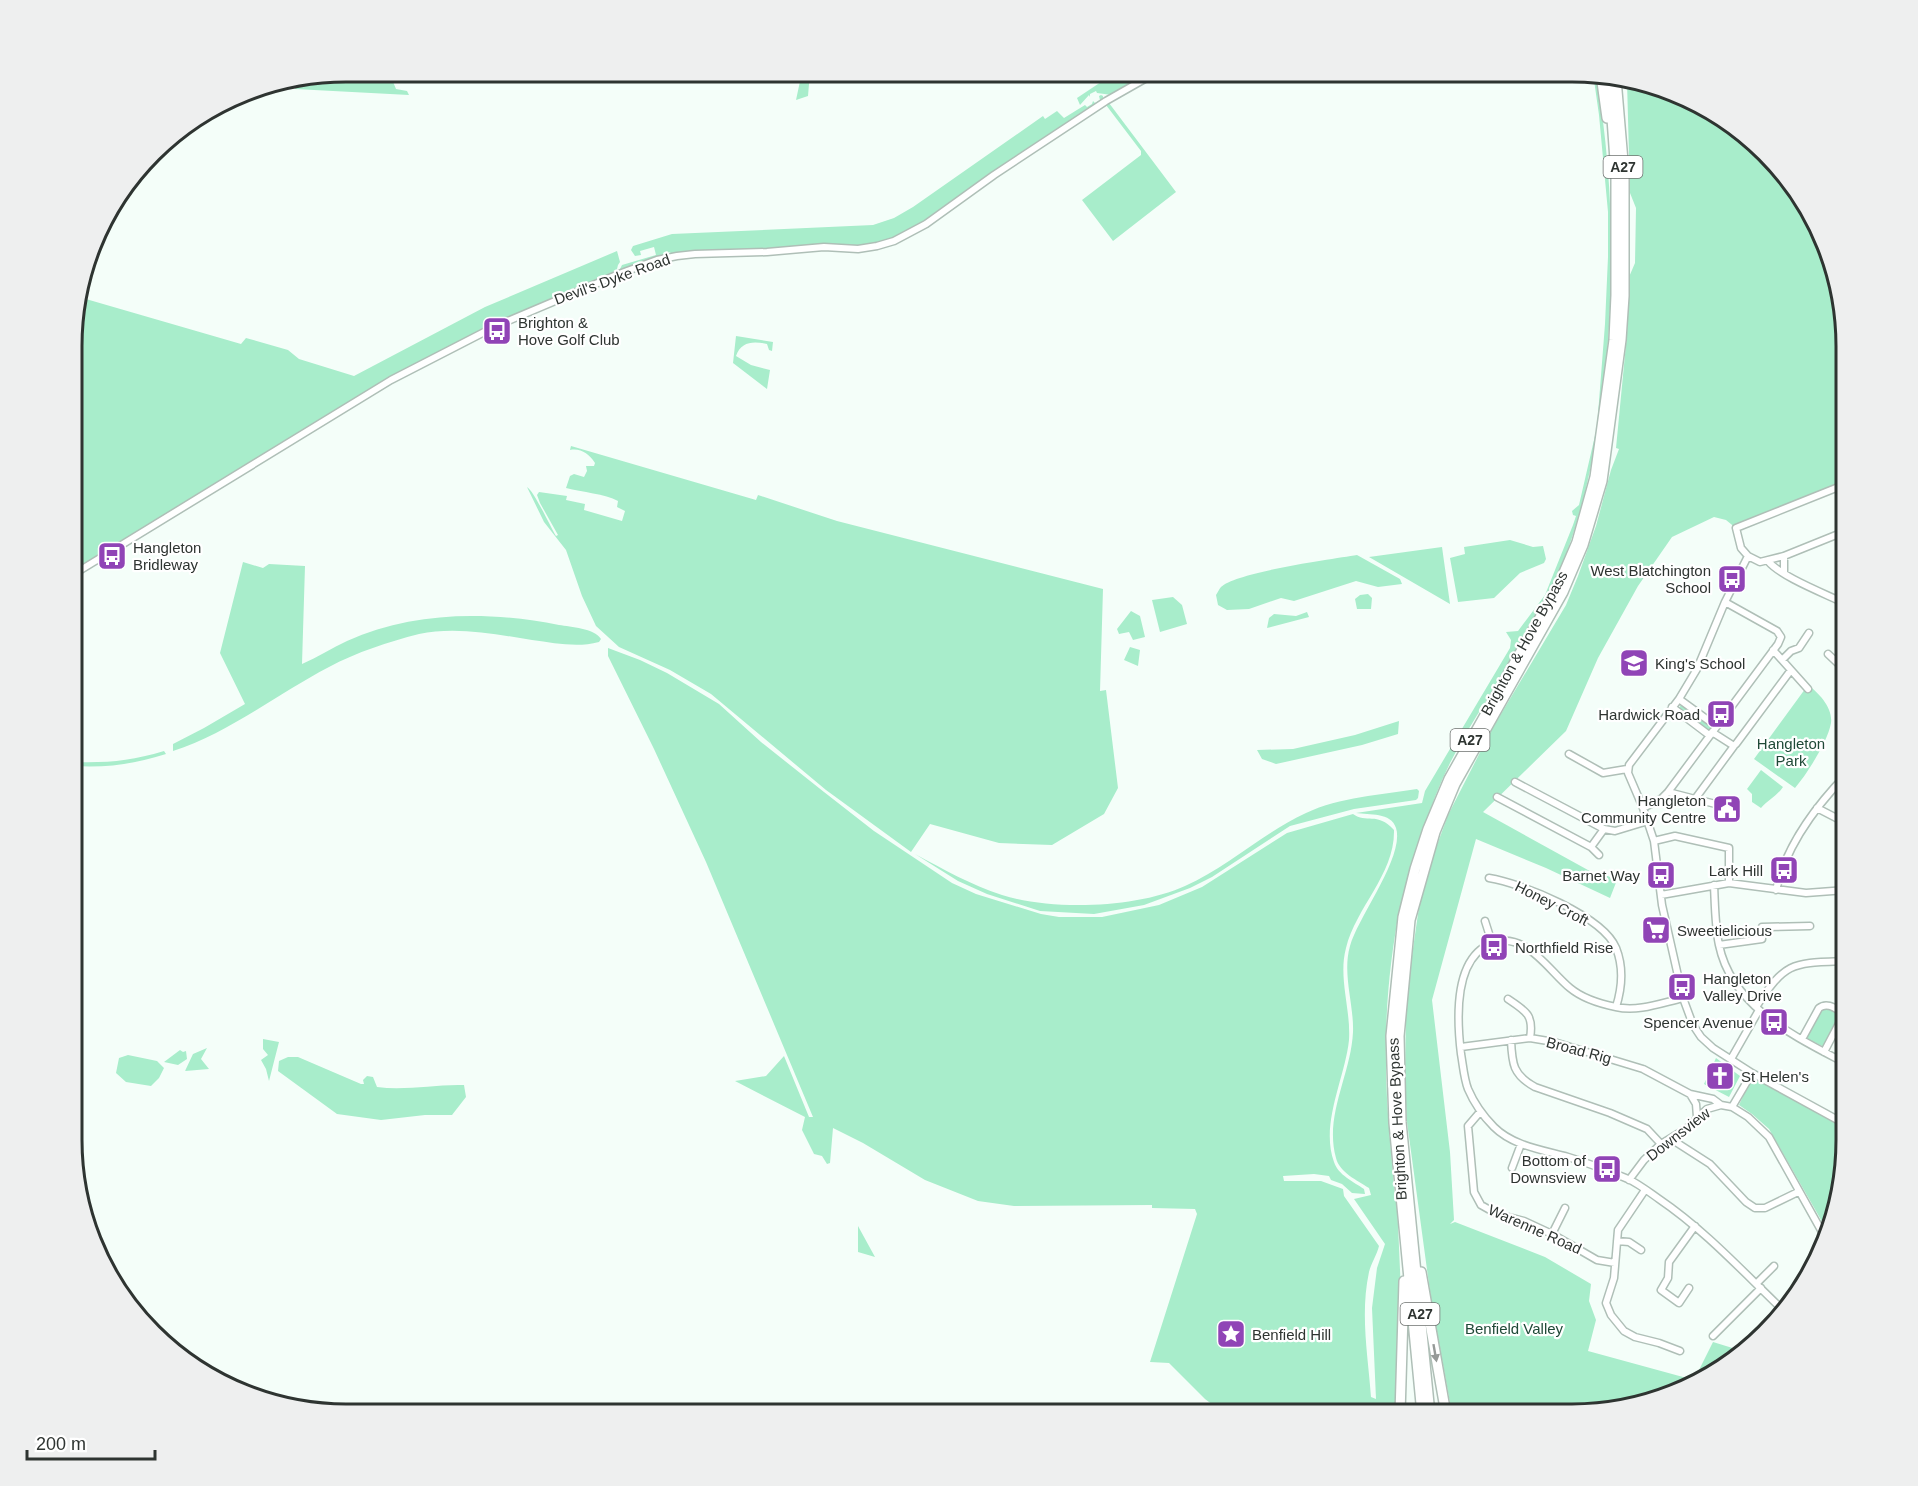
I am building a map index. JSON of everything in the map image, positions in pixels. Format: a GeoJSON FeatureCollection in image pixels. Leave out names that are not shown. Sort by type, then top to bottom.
{"type":"FeatureCollection","features":[{"type":"Feature","properties":{"kind":"highway","name":"A27"},"geometry":{"type":"LineString","coordinates":[[1602,85],[1616,174]]}},
{"type":"Feature","properties":{"kind":"highway","name":"Brighton & Hove Bypass"},"geometry":{"type":"LineString","coordinates":[[1421,1404],[1395,1124],[1391,1036],[1403,918],[1418,859],[1449,779],[1537,624],[1577,542],[1595,477],[1614,340],[1617,255],[1616,174],[1610,86]]}},
{"type":"Feature","properties":{"kind":"highway","name":"Brighton & Hove Bypass"},"geometry":{"type":"LineString","coordinates":[[1429,1404],[1401,1122],[1399,1036],[1410,920],[1435,832],[1455,784],[1563,592],[1583,545],[1602,480],[1621,340],[1625,237],[1622,142],[1617,87]]}},
{"type":"Feature","properties":{"kind":"highway","name":"A27"},"geometry":{"type":"LineString","coordinates":[[1622,142],[1623,88]]}},
{"type":"Feature","properties":{"kind":"highway","name":"A27"},"geometry":{"type":"LineString","coordinates":[[1411,1213],[1444,1404]]}},
{"type":"Feature","properties":{"kind":"highway","name":"A27"},"geometry":{"type":"LineString","coordinates":[[1400,1404],[1406,1241]]}},
{"type":"Feature","properties":{"kind":"street","name":"Devil's Dyke Road"},"geometry":{"type":"LineString","coordinates":[[82,569],[391,380],[496,326],[657,260],[695,254],[767,252],[824,247],[858,249],[894,241],[926,224],[1049,137],[1139,82]]}},
{"type":"Feature","properties":{"kind":"street"},"geometry":{"type":"LineString","coordinates":[[1835,488],[1736,528],[1741,548],[1748,556],[1760,562],[1784,556],[1835,535]]}},
{"type":"Feature","properties":{"kind":"street"},"geometry":{"type":"LineString","coordinates":[[1569,754],[1603,773],[1627,769],[1697,669],[1725,602],[1748,556]]}},
{"type":"Feature","properties":{"kind":"street"},"geometry":{"type":"LineString","coordinates":[[1784,556],[1784,573]]}},
{"type":"Feature","properties":{"kind":"street"},"geometry":{"type":"LineString","coordinates":[[1768,561],[1784,573],[1835,598]]}},
{"type":"Feature","properties":{"kind":"street"},"geometry":{"type":"LineString","coordinates":[[1643,808],[1661,799],[1668,792],[1773,650],[1780,637],[1777,631],[1725,602]]}},
{"type":"Feature","properties":{"kind":"street"},"geometry":{"type":"LineString","coordinates":[[1783,659],[1791,651],[1799,648],[1809,633]]}},
{"type":"Feature","properties":{"kind":"street"},"geometry":{"type":"LineString","coordinates":[[1773,650],[1808,689]]}},
{"type":"Feature","properties":{"kind":"street"},"geometry":{"type":"LineString","coordinates":[[1828,654],[1835,659]]}},
{"type":"Feature","properties":{"kind":"street"},"geometry":{"type":"LineString","coordinates":[[1736,744],[1791,670]]}},
{"type":"Feature","properties":{"kind":"street"},"geometry":{"type":"LineString","coordinates":[[1678,699],[1712,731]]}},
{"type":"Feature","properties":{"kind":"street"},"geometry":{"type":"LineString","coordinates":[[1672,707],[1734,746],[1695,799]]}},
{"type":"Feature","properties":{"kind":"street"},"geometry":{"type":"LineString","coordinates":[[1627,769],[1654,841],[1660,895],[1683,998],[1693,1025],[1701,1037],[1713,1048],[1752,1073],[1835,1119]]}},
{"type":"Feature","properties":{"kind":"street"},"geometry":{"type":"LineString","coordinates":[[1515,782],[1604,829],[1615,831],[1648,821]]}},
{"type":"Feature","properties":{"kind":"street"},"geometry":{"type":"LineString","coordinates":[[1776,890],[1792,847],[1817,808],[1835,788]]}},
{"type":"Feature","properties":{"kind":"street"},"geometry":{"type":"LineString","coordinates":[[1668,792],[1724,806],[1728,801]]}},
{"type":"Feature","properties":{"kind":"street"},"geometry":{"type":"LineString","coordinates":[[1497,798],[1591,847],[1599,855]]}},
{"type":"Feature","properties":{"kind":"street"},"geometry":{"type":"LineString","coordinates":[[1817,808],[1835,817]]}},
{"type":"Feature","properties":{"kind":"street"},"geometry":{"type":"LineString","coordinates":[[1591,847],[1604,829]]}},
{"type":"Feature","properties":{"kind":"street"},"geometry":{"type":"LineString","coordinates":[[1654,841],[1675,836],[1730,848],[1729,883]]}},
{"type":"Feature","properties":{"kind":"street","name":"Honey Croft"},"geometry":{"type":"LineString","coordinates":[[1489,878],[1506,880],[1524,886],[1586,918],[1604,932],[1616,947],[1621,969],[1622,988],[1616,1007]]}},
{"type":"Feature","properties":{"kind":"street"},"geometry":{"type":"LineString","coordinates":[[1660,895],[1729,883],[1806,893],[1835,891]]}},
{"type":"Feature","properties":{"kind":"street"},"geometry":{"type":"LineString","coordinates":[[1714,885],[1719,945],[1731,977],[1739,990],[1774,1024],[1835,1058]]}},
{"type":"Feature","properties":{"kind":"street"},"geometry":{"type":"LineString","coordinates":[[1485,921],[1492,943]]}},
{"type":"Feature","properties":{"kind":"street"},"geometry":{"type":"LineString","coordinates":[[1719,945],[1762,939],[1762,927],[1810,926]]}},
{"type":"Feature","properties":{"kind":"street"},"geometry":{"type":"LineString","coordinates":[[1683,998],[1636,1010],[1616,1007],[1571,990],[1522,944],[1506,941],[1492,943],[1480,951],[1469,966],[1460,988],[1457,1015],[1467,1087],[1480,1112],[1496,1129],[1521,1144],[1571,1158],[1629,1180],[1695,1226],[1777,1304]]}},
{"type":"Feature","properties":{"kind":"street"},"geometry":{"type":"LineString","coordinates":[[1731,1059],[1772,982],[1784,971],[1798,964],[1835,961]]}},
{"type":"Feature","properties":{"kind":"street"},"geometry":{"type":"LineString","coordinates":[[1508,999],[1529,1016],[1531,1020],[1530,1038]]}},
{"type":"Feature","properties":{"kind":"street"},"geometry":{"type":"LineString","coordinates":[[1802,1039],[1819,1008],[1828,1005],[1835,1009]]}},
{"type":"Feature","properties":{"kind":"street"},"geometry":{"type":"LineString","coordinates":[[1824,1052],[1835,1032]]}},
{"type":"Feature","properties":{"kind":"street","name":"Broad Rig"},"geometry":{"type":"LineString","coordinates":[[1461,1047],[1530,1038],[1554,1042],[1643,1069],[1690,1094],[1713,1099],[1721,1105]]}},
{"type":"Feature","properties":{"kind":"street"},"geometry":{"type":"LineString","coordinates":[[1511,1040],[1512,1062],[1524,1081],[1647,1129],[1661,1144]]}},
{"type":"Feature","properties":{"kind":"street","name":"Downsview"},"geometry":{"type":"LineString","coordinates":[[1629,1180],[1644,1160],[1661,1144],[1687,1128],[1707,1109],[1721,1105],[1732,1107],[1752,1073]]}},
{"type":"Feature","properties":{"kind":"street"},"geometry":{"type":"LineString","coordinates":[[1690,1094],[1696,1104],[1697,1117]]}},
{"type":"Feature","properties":{"kind":"street"},"geometry":{"type":"LineString","coordinates":[[1732,1107],[1748,1117],[1768,1137],[1819,1228]]}},
{"type":"Feature","properties":{"kind":"street","name":"Warenne Road"},"geometry":{"type":"LineString","coordinates":[[1480,1112],[1468,1125],[1474,1192],[1481,1205],[1497,1214],[1524,1221],[1552,1234],[1597,1260],[1615,1263]]}},
{"type":"Feature","properties":{"kind":"street"},"geometry":{"type":"LineString","coordinates":[[1671,1139],[1710,1164],[1746,1202],[1755,1208],[1765,1208],[1798,1192]]}},
{"type":"Feature","properties":{"kind":"street"},"geometry":{"type":"LineString","coordinates":[[1512,1168],[1521,1144]]}},
{"type":"Feature","properties":{"kind":"street"},"geometry":{"type":"LineString","coordinates":[[1645,1190],[1618,1230],[1614,1278],[1606,1303],[1617,1325],[1635,1337],[1659,1343],[1680,1352]]}},
{"type":"Feature","properties":{"kind":"street"},"geometry":{"type":"LineString","coordinates":[[1552,1234],[1564,1208]]}},
{"type":"Feature","properties":{"kind":"street"},"geometry":{"type":"LineString","coordinates":[[1689,1288],[1679,1302],[1661,1290],[1668,1278],[1669,1262],[1695,1226]]}},
{"type":"Feature","properties":{"kind":"street"},"geometry":{"type":"LineString","coordinates":[[1617,1241],[1629,1242],[1641,1250]]}},
{"type":"Feature","properties":{"kind":"street"},"geometry":{"type":"LineString","coordinates":[[1713,1336],[1759,1286],[1774,1266]]}},
{"type":"Feature","properties":{"kind":"green space"},"geometry":{"type":"Polygon","coordinates":[[[393,82],[396,89],[407,91],[409,95],[295,89],[329,83],[393,82]]]}},
{"type":"Feature","properties":{"kind":"green space"},"geometry":{"type":"Polygon","coordinates":[[[800,82],[809,82],[808,96],[796,100],[800,82]]]}},
{"type":"Feature","properties":{"kind":"green space"},"geometry":{"type":"Polygon","coordinates":[[[1101,82],[1133,82],[1112,95],[1096,91],[1080,105],[1077,98],[1101,82]]]}},
{"type":"Feature","properties":{"kind":"green space"},"geometry":{"type":"Polygon","coordinates":[[[1595,84],[1597,84],[1609,179],[1611,284],[1607,354],[1600,416],[1581,507],[1562,566],[1538,617],[1461,742],[1442,780],[1400,907],[1393,946],[1387,1004],[1386,1063],[1389,1132],[1395,1201],[1397,1202],[1402,1315],[1398,1404],[1212,1404],[1169,1363],[1150,1362],[1197,1214],[1195,1209],[1152,1208],[1152,1205],[1014,1206],[978,1201],[925,1180],[833,1128],[830,1163],[827,1164],[822,1156],[814,1154],[802,1130],[805,1117],[735,1081],[766,1076],[784,1056],[809,1117],[813,1117],[706,862],[608,656],[608,648],[667,673],[719,704],[761,742],[874,831],[952,883],[976,894],[1041,914],[1059,917],[1102,917],[1159,905],[1202,887],[1287,833],[1353,814],[1388,824],[1394,830],[1393,846],[1388,861],[1358,918],[1346,948],[1343,971],[1349,1040],[1330,1132],[1330,1147],[1336,1167],[1347,1178],[1364,1189],[1365,1194],[1352,1193],[1342,1184],[1331,1180],[1329,1176],[1314,1174],[1283,1176],[1284,1181],[1321,1181],[1343,1189],[1344,1196],[1379,1246],[1369,1272],[1365,1303],[1371,1397],[1376,1399],[1372,1308],[1377,1268],[1385,1244],[1354,1199],[1371,1195],[1369,1188],[1350,1176],[1338,1163],[1333,1142],[1333,1126],[1353,1032],[1347,967],[1350,946],[1388,870],[1397,840],[1396,828],[1389,819],[1379,815],[1356,813],[1422,803],[1425,791],[1510,648],[1511,640],[1506,632],[1518,631],[1545,595],[1573,525],[1576,516],[1572,511],[1579,505],[1597,427],[1605,324],[1608,212],[1595,84]]]}},
{"type":"Feature","properties":{"kind":"green space","name":"Benfield Valley"},"geometry":{"type":"Polygon","coordinates":[[[1627,89],[1672,103],[1718,127],[1758,160],[1791,200],[1808,230],[1821,262],[1833,312],[1835,329],[1835,489],[1737,529],[1726,520],[1714,517],[1672,537],[1638,586],[1598,658],[1566,731],[1483,812],[1597,875],[1603,874],[1617,880],[1610,898],[1476,839],[1432,1000],[1450,1152],[1454,1220],[1450,1224],[1455,1222],[1545,1257],[1591,1284],[1589,1301],[1596,1320],[1588,1351],[1685,1377],[1640,1394],[1589,1403],[1450,1404],[1431,1299],[1407,1122],[1406,997],[1418,914],[1425,878],[1448,815],[1492,729],[1566,605],[1596,526],[1619,449],[1616,448],[1627,334],[1629,277],[1635,263],[1636,208],[1630,193],[1627,89]]]}},
{"type":"Feature","properties":{"kind":"green space"},"geometry":{"type":"Polygon","coordinates":[[[1101,95],[1103,101],[924,223],[893,239],[864,246],[672,256],[670,252],[665,255],[666,257],[620,269],[622,265],[656,255],[654,247],[640,251],[641,255],[635,256],[631,250],[633,246],[672,234],[873,225],[894,218],[1043,116],[1045,119],[1057,111],[1064,118],[1085,105],[1087,107],[1093,101],[1095,103],[1100,100],[1101,95]]]}},
{"type":"Feature","properties":{"kind":"green space"},"geometry":{"type":"Polygon","coordinates":[[[1109,103],[1176,192],[1113,241],[1082,200],[1141,155],[1141,151],[1106,105],[1109,103]]]}},
{"type":"Feature","properties":{"kind":"green space"},"geometry":{"type":"Polygon","coordinates":[[[617,251],[620,262],[616,273],[388,379],[82,567],[82,347],[87,299],[241,344],[246,338],[288,350],[299,359],[354,376],[485,307],[617,251]]]}},
{"type":"Feature","properties":{"kind":"green space"},"geometry":{"type":"Polygon","coordinates":[[[736,336],[773,342],[772,351],[769,350],[767,344],[748,343],[741,347],[736,356],[751,365],[770,370],[767,389],[733,363],[736,336]]]}},
{"type":"Feature","properties":{"kind":"green space"},"geometry":{"type":"Polygon","coordinates":[[[571,446],[756,500],[758,495],[837,521],[1103,589],[1100,691],[1106,690],[1118,788],[1104,814],[1052,845],[999,843],[930,824],[911,852],[826,790],[711,694],[670,670],[619,647],[596,626],[582,596],[566,550],[544,522],[527,487],[538,502],[556,536],[558,535],[540,503],[537,495],[539,492],[567,496],[566,500],[585,504],[584,510],[622,521],[625,511],[617,507],[618,501],[566,488],[570,476],[574,474],[584,477],[587,471],[586,466],[594,466],[595,463],[584,452],[570,450],[571,446]]]}},
{"type":"Feature","properties":{"kind":"green space"},"geometry":{"type":"Polygon","coordinates":[[[1510,540],[1533,547],[1543,546],[1546,559],[1544,563],[1520,573],[1494,598],[1458,602],[1450,558],[1465,554],[1464,547],[1510,540]]]}},
{"type":"Feature","properties":{"kind":"green space"},"geometry":{"type":"Polygon","coordinates":[[[1442,547],[1450,604],[1369,557],[1442,547]]]}},
{"type":"Feature","properties":{"kind":"green space"},"geometry":{"type":"Polygon","coordinates":[[[1357,555],[1400,579],[1402,584],[1378,587],[1356,581],[1294,601],[1281,598],[1249,609],[1227,610],[1218,605],[1216,595],[1221,587],[1230,581],[1264,571],[1357,555]]]}},
{"type":"Feature","properties":{"kind":"green space"},"geometry":{"type":"Polygon","coordinates":[[[243,562],[263,568],[269,564],[305,566],[302,664],[372,631],[398,624],[452,616],[532,620],[593,632],[601,639],[591,644],[574,645],[475,632],[447,631],[419,634],[396,640],[340,662],[233,724],[173,751],[173,744],[245,704],[220,653],[243,562]]]}},
{"type":"Feature","properties":{"kind":"green space"},"geometry":{"type":"Polygon","coordinates":[[[1368,594],[1372,598],[1371,609],[1357,609],[1355,599],[1360,595],[1368,594]]]}},
{"type":"Feature","properties":{"kind":"green space"},"geometry":{"type":"Polygon","coordinates":[[[1173,597],[1182,605],[1187,624],[1160,632],[1152,600],[1173,597]]]}},
{"type":"Feature","properties":{"kind":"green space"},"geometry":{"type":"Polygon","coordinates":[[[1131,611],[1140,616],[1145,637],[1133,640],[1129,632],[1119,634],[1117,629],[1131,611]]]}},
{"type":"Feature","properties":{"kind":"green space"},"geometry":{"type":"Polygon","coordinates":[[[1307,612],[1309,617],[1267,628],[1269,618],[1274,614],[1296,616],[1307,612]]]}},
{"type":"Feature","properties":{"kind":"green space"},"geometry":{"type":"Polygon","coordinates":[[[1130,647],[1140,650],[1138,666],[1124,660],[1130,647]]]}},
{"type":"Feature","properties":{"kind":"green space","name":"Hangleton Park"},"geometry":{"type":"Polygon","coordinates":[[[1808,685],[1828,706],[1831,723],[1826,739],[1795,788],[1754,759],[1808,685]]]}},
{"type":"Feature","properties":{"kind":"green space"},"geometry":{"type":"Polygon","coordinates":[[[1682,704],[1711,727],[1708,731],[1678,709],[1682,704]]]}},
{"type":"Feature","properties":{"kind":"green space"},"geometry":{"type":"Polygon","coordinates":[[[1399,721],[1398,734],[1362,745],[1276,764],[1262,759],[1257,750],[1293,749],[1355,735],[1399,721]]]}},
{"type":"Feature","properties":{"kind":"green space"},"geometry":{"type":"Polygon","coordinates":[[[164,751],[166,754],[131,763],[82,766],[82,762],[119,761],[164,751]]]}},
{"type":"Feature","properties":{"kind":"green space"},"geometry":{"type":"Polygon","coordinates":[[[1761,770],[1783,787],[1761,808],[1752,802],[1752,794],[1747,789],[1761,770]]]}},
{"type":"Feature","properties":{"kind":"green space"},"geometry":{"type":"Polygon","coordinates":[[[1417,789],[1419,791],[1416,800],[1354,809],[1290,826],[1212,877],[1190,888],[1144,905],[1094,914],[1040,911],[987,894],[958,881],[915,854],[979,886],[1022,900],[1069,905],[1119,903],[1143,899],[1185,886],[1216,869],[1290,821],[1319,808],[1361,797],[1417,789]]]}},
{"type":"Feature","properties":{"kind":"green space"},"geometry":{"type":"Polygon","coordinates":[[[1823,1006],[1835,1012],[1835,1026],[1824,1047],[1806,1038],[1823,1006]]]}},
{"type":"Feature","properties":{"kind":"green space"},"geometry":{"type":"Polygon","coordinates":[[[263,1039],[279,1042],[269,1081],[261,1060],[268,1055],[263,1049],[263,1039]]]}},
{"type":"Feature","properties":{"kind":"green space"},"geometry":{"type":"Polygon","coordinates":[[[207,1048],[201,1059],[209,1069],[185,1071],[193,1054],[207,1048]]]}},
{"type":"Feature","properties":{"kind":"green space"},"geometry":{"type":"Polygon","coordinates":[[[180,1050],[186,1051],[187,1059],[178,1065],[164,1062],[180,1050]]]}},
{"type":"Feature","properties":{"kind":"green space"},"geometry":{"type":"Polygon","coordinates":[[[128,1055],[157,1061],[164,1068],[159,1078],[151,1086],[126,1082],[116,1073],[119,1058],[128,1055]]]}},
{"type":"Feature","properties":{"kind":"green space"},"geometry":{"type":"Polygon","coordinates":[[[288,1057],[298,1057],[361,1084],[364,1084],[363,1080],[367,1076],[373,1077],[377,1087],[464,1085],[466,1097],[452,1115],[425,1115],[381,1120],[337,1114],[278,1071],[279,1061],[288,1057]]]}},
{"type":"Feature","properties":{"kind":"green space"},"geometry":{"type":"Polygon","coordinates":[[[1716,1058],[1740,1076],[1729,1097],[1704,1084],[1716,1058]]]}},
{"type":"Feature","properties":{"kind":"green space"},"geometry":{"type":"Polygon","coordinates":[[[1752,1077],[1835,1123],[1833,1174],[1822,1221],[1769,1129],[1739,1105],[1752,1077]]]}},
{"type":"Feature","properties":{"kind":"green space"},"geometry":{"type":"Polygon","coordinates":[[[858,1226],[875,1257],[858,1252],[858,1226]]]}},
{"type":"Feature","properties":{"kind":"green space"},"geometry":{"type":"Polygon","coordinates":[[[1713,1342],[1733,1348],[1699,1370],[1713,1342]]]}},
{"type":"Feature","properties":{"kind":"place","name":"Brighton & Hove Golf Club"},"geometry":{"type":"Point","coordinates":[497,331]}},
{"type":"Feature","properties":{"kind":"place","name":"Hangleton Bridleway"},"geometry":{"type":"Point","coordinates":[112,556]}},
{"type":"Feature","properties":{"kind":"place","name":"West Blatchington School"},"geometry":{"type":"Point","coordinates":[1732,579]}},
{"type":"Feature","properties":{"kind":"place","name":"King's School"},"geometry":{"type":"Point","coordinates":[1634,663]}},
{"type":"Feature","properties":{"kind":"place","name":"Hardwick Road"},"geometry":{"type":"Point","coordinates":[1721,714]}},
{"type":"Feature","properties":{"kind":"place","name":"Hangleton Community Centre"},"geometry":{"type":"Point","coordinates":[1727,809]}},
{"type":"Feature","properties":{"kind":"place","name":"Lark Hill"},"geometry":{"type":"Point","coordinates":[1784,870]}},
{"type":"Feature","properties":{"kind":"place","name":"Barnet Way"},"geometry":{"type":"Point","coordinates":[1661,875]}},
{"type":"Feature","properties":{"kind":"place","name":"Sweetielicious"},"geometry":{"type":"Point","coordinates":[1656,930]}},
{"type":"Feature","properties":{"kind":"place","name":"Northfield Rise"},"geometry":{"type":"Point","coordinates":[1494,947]}},
{"type":"Feature","properties":{"kind":"place","name":"Hangleton Valley Drive"},"geometry":{"type":"Point","coordinates":[1682,987]}},
{"type":"Feature","properties":{"kind":"place","name":"Spencer Avenue"},"geometry":{"type":"Point","coordinates":[1774,1022]}},
{"type":"Feature","properties":{"kind":"place","name":"St Helen's"},"geometry":{"type":"Point","coordinates":[1720,1076]}},
{"type":"Feature","properties":{"kind":"place","name":"Bottom of Downsview"},"geometry":{"type":"Point","coordinates":[1607,1169]}},
{"type":"Feature","properties":{"kind":"place","name":"Benfield Hill"},"geometry":{"type":"Point","coordinates":[1231,1334]}}]}
